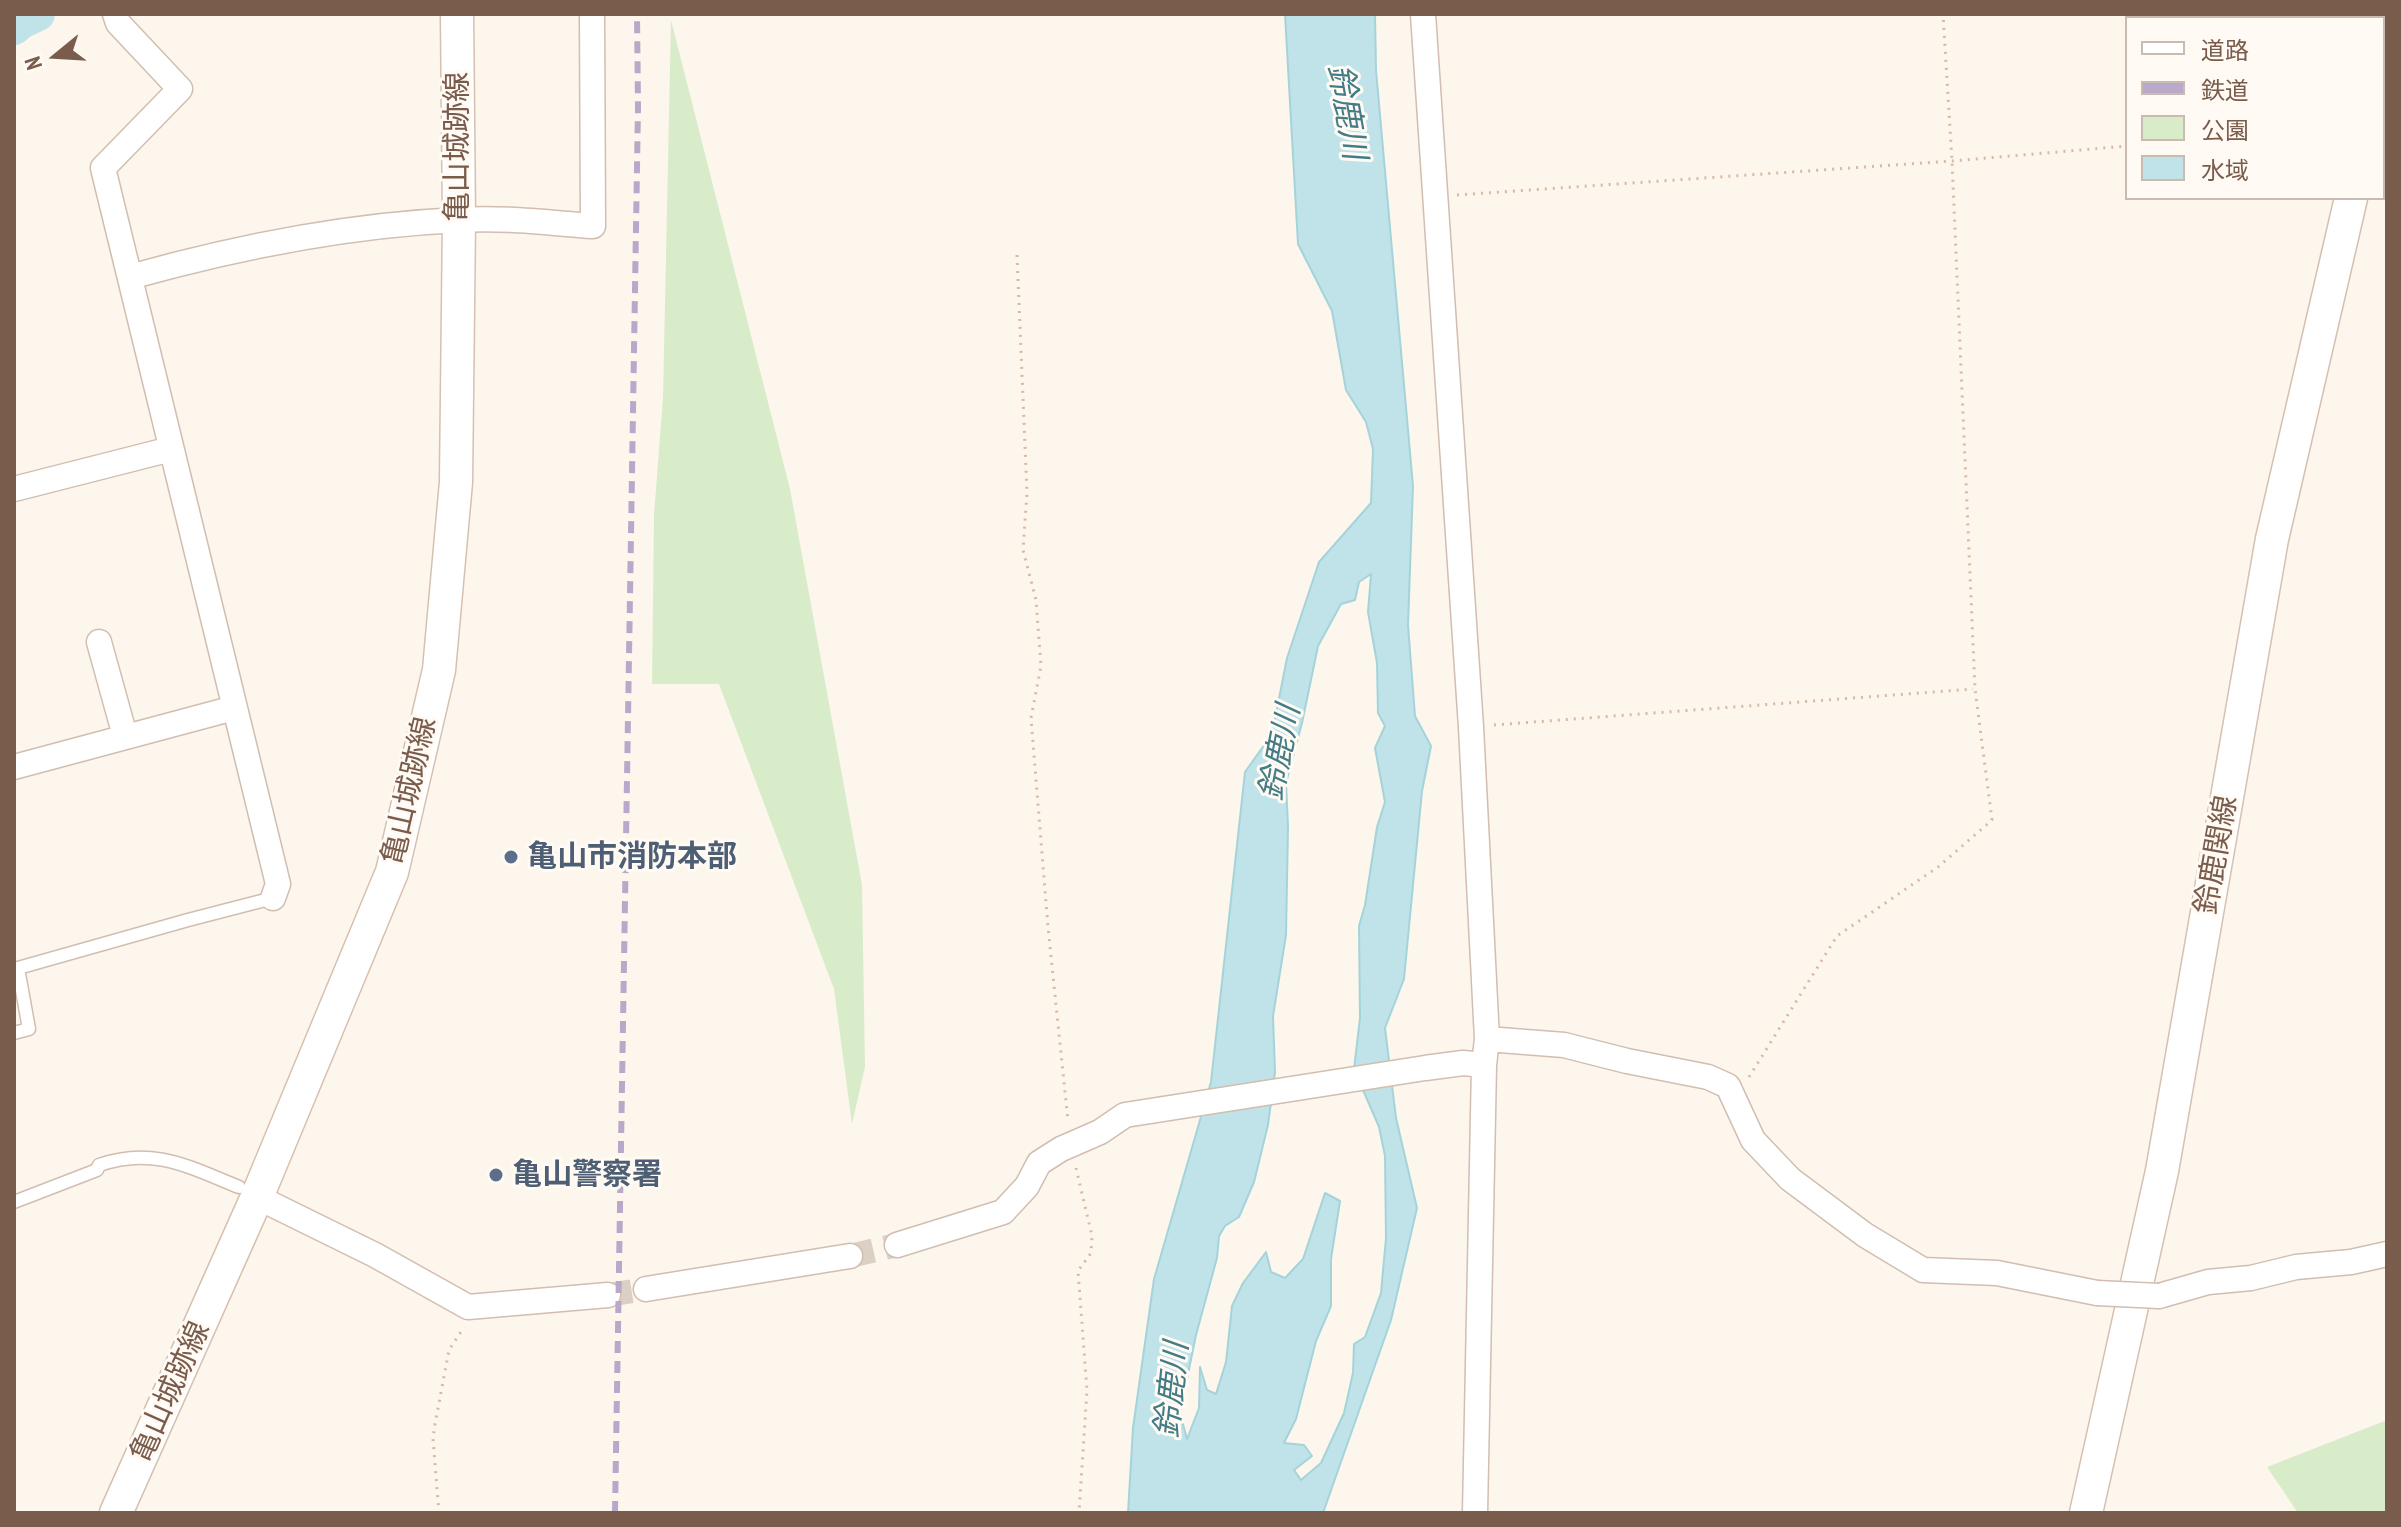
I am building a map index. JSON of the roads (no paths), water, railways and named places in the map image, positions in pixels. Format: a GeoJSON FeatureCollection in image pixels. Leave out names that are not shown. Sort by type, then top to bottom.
{"type":"FeatureCollection","features":[{"type":"Feature","properties":{"kind":"main road","name":"亀山城跡線"},"geometry":{"type":"LineString","coordinates":[[116,1513],[248,1192],[392,872],[439,670],[456,482],[459,220],[457,14]]}},
{"type":"Feature","properties":{"kind":"main road","name":"鈴鹿関線"},"geometry":{"type":"LineString","coordinates":[[2086,1513],[2162,1171],[2272,539],[2351,200]]}},
{"type":"Feature","properties":{"kind":"street"},"geometry":{"type":"LineString","coordinates":[[115,14],[118,23],[180,89],[103,168],[278,884],[273,898]]}},
{"type":"Feature","properties":{"kind":"street"},"geometry":{"type":"LineString","coordinates":[[130,277],[191,260],[305,236],[459,220],[593,226],[592,14]]}},
{"type":"Feature","properties":{"kind":"street"},"geometry":{"type":"LineString","coordinates":[[1423,14],[1471,727],[1487,1039],[1473,1064],[1475,1513]]}},
{"type":"Feature","properties":{"kind":"street"},"geometry":{"type":"LineString","coordinates":[[14,489],[171,449]]}},
{"type":"Feature","properties":{"kind":"street"},"geometry":{"type":"LineString","coordinates":[[99,642],[125,736]]}},
{"type":"Feature","properties":{"kind":"street"},"geometry":{"type":"LineString","coordinates":[[14,767],[234,708]]}},
{"type":"Feature","properties":{"kind":"street"},"geometry":{"type":"LineString","coordinates":[[1487,1039],[1564,1045],[1708,1077],[1728,1086],[1753,1140],[1790,1179],[1865,1235],[1923,1270],[1997,1273],[2097,1293],[2159,1296],[2208,1282],[2251,1278],[2296,1267],[2351,1262],[2387,1254]]}},
{"type":"Feature","properties":{"kind":"street"},"geometry":{"type":"LineString","coordinates":[[897,1245],[1003,1212],[1027,1186],[1039,1163],[1100,1132],[1125,1115],[1473,1064]]}},
{"type":"Feature","properties":{"kind":"street"},"geometry":{"type":"LineString","coordinates":[[248,1192],[375,1255],[468,1307],[608,1295]]}},
{"type":"Feature","properties":{"kind":"street"},"geometry":{"type":"LineString","coordinates":[[646,1289],[850,1256]]}},
{"type":"Feature","properties":{"kind":"lane"},"geometry":{"type":"LineString","coordinates":[[14,1033],[29,1029],[18,968],[273,898]]}},
{"type":"Feature","properties":{"kind":"lane"},"geometry":{"type":"LineString","coordinates":[[14,1202],[97,1170],[99,1165],[114,1160],[155,1157],[176,1162],[248,1192]]}},
{"type":"Feature","properties":{"kind":"water","name":"鈴鹿川"},"geometry":{"type":"Polygon","coordinates":[[[1285,14],[1375,14],[1376,70],[1413,486],[1408,625],[1415,716],[1431,746],[1422,791],[1404,979],[1385,1028],[1396,1118],[1417,1208],[1391,1320],[1323,1513],[1128,1513],[1133,1428],[1154,1279],[1211,1082],[1245,772],[1272,734],[1287,658],[1319,562],[1371,503],[1373,449],[1366,422],[1346,390],[1332,311],[1298,244],[1285,14]],[[1371,574],[1359,582],[1355,600],[1341,604],[1318,646],[1286,783],[1286,935],[1273,1016],[1275,1072],[1268,1125],[1254,1182],[1239,1217],[1225,1226],[1219,1236],[1217,1258],[1196,1335],[1180,1413],[1187,1439],[1199,1408],[1200,1367],[1207,1390],[1216,1394],[1226,1362],[1232,1306],[1243,1283],[1266,1252],[1271,1272],[1285,1278],[1303,1259],[1325,1193],[1340,1201],[1331,1259],[1331,1306],[1316,1341],[1296,1419],[1284,1443],[1304,1445],[1312,1456],[1294,1470],[1301,1480],[1321,1463],[1344,1413],[1353,1373],[1354,1344],[1365,1337],[1381,1293],[1386,1238],[1385,1156],[1379,1127],[1354,1069],[1360,1018],[1359,926],[1377,827],[1385,802],[1375,748],[1385,726],[1378,713],[1377,663],[1368,612],[1371,574]]]}},
{"type":"Feature","properties":{"kind":"waterway"},"geometry":{"type":"LineString","coordinates":[[14,28],[38,14]]}},
{"type":"Feature","properties":{"kind":"tunnel"},"geometry":{"type":"LineString","coordinates":[[850,1256],[897,1245]]}},
{"type":"Feature","properties":{"kind":"tunnel"},"geometry":{"type":"LineString","coordinates":[[608,1295],[646,1289]]}},
{"type":"Feature","properties":{"kind":"railway"},"geometry":{"type":"LineString","coordinates":[[615,1513],[637,14]]}},
{"type":"Feature","properties":{"kind":"place","name":"亀山市消防本部"},"geometry":{"type":"Point","coordinates":[511,857]}},
{"type":"Feature","properties":{"kind":"place","name":"亀山警察署"},"geometry":{"type":"Point","coordinates":[496,1175]}}]}
